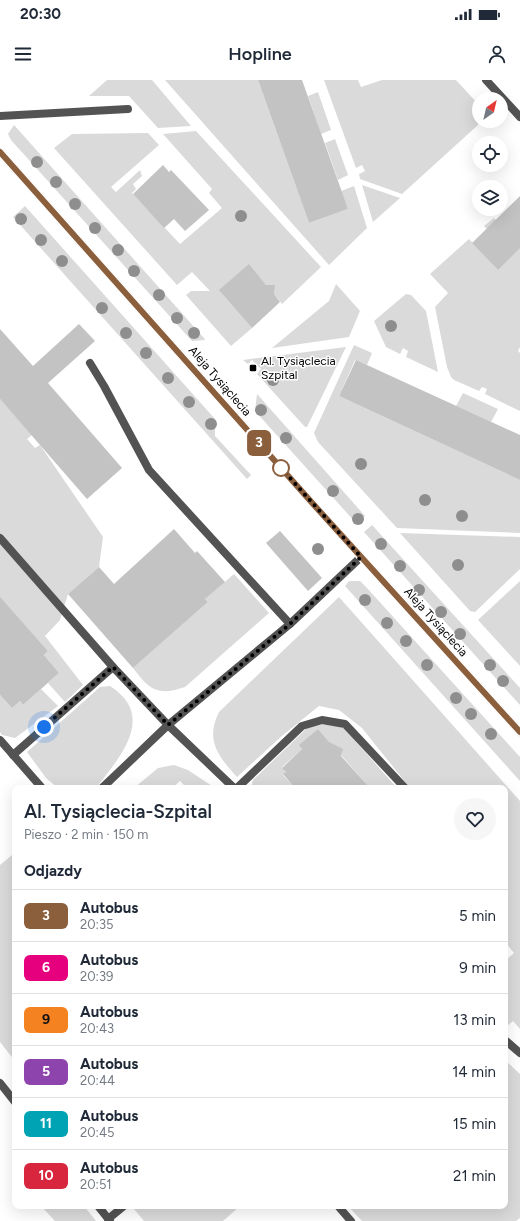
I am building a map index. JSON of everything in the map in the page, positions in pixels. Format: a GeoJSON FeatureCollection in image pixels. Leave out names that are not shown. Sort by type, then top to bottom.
{"type":"FeatureCollection","features":[{"type":"Feature","properties":{"kind":"street"},"geometry":{"type":"LineString","coordinates":[[486,80],[520,117]]}},
{"type":"Feature","properties":{"kind":"street"},"geometry":{"type":"LineString","coordinates":[[0,116],[128,109]]}},
{"type":"Feature","properties":{"kind":"street","name":"Aleja Tysiąclecia"},"geometry":{"type":"LineString","coordinates":[[0,152],[361,557],[520,732]]}},
{"type":"Feature","properties":{"kind":"street"},"geometry":{"type":"LineString","coordinates":[[90,363],[149,470],[290,624]]}},
{"type":"Feature","properties":{"kind":"street"},"geometry":{"type":"LineString","coordinates":[[0,538],[113,667],[168,725],[233,785]]}},
{"type":"Feature","properties":{"kind":"street"},"geometry":{"type":"LineString","coordinates":[[105,785],[168,725],[290,624],[361,557]]}},
{"type":"Feature","properties":{"kind":"street"},"geometry":{"type":"LineString","coordinates":[[13,755],[113,667]]}},
{"type":"Feature","properties":{"kind":"street"},"geometry":{"type":"LineString","coordinates":[[239,785],[302,726],[322,720],[345,724],[402,785]]}},
{"type":"Feature","properties":{"kind":"street"},"geometry":{"type":"LineString","coordinates":[[0,740],[39,785]]}},
{"type":"Feature","properties":{"kind":"street"},"geometry":{"type":"LineString","coordinates":[[508,1043],[520,1053]]}},
{"type":"Feature","properties":{"kind":"street"},"geometry":{"type":"LineString","coordinates":[[0,1083],[12,1098]]}},
{"type":"Feature","properties":{"kind":"street"},"geometry":{"type":"LineString","coordinates":[[100,1209],[109,1220],[121,1209]]}},
{"type":"Feature","properties":{"kind":"street"},"geometry":{"type":"LineString","coordinates":[[341,1209],[351,1221]]}},
{"type":"Feature","properties":{"kind":"shaded area"},"geometry":{"type":"Polygon","coordinates":[[[107,80],[152,80],[191,126],[158,128],[129,96],[89,96],[107,80]]]}},
{"type":"Feature","properties":{"kind":"shaded area"},"geometry":{"type":"Polygon","coordinates":[[[165,80],[258,80],[309,223],[348,209],[341,191],[354,186],[367,228],[329,265],[165,80]]]}},
{"type":"Feature","properties":{"kind":"shaded area"},"geometry":{"type":"Polygon","coordinates":[[[324,80],[358,80],[361,87],[382,80],[456,80],[472,97],[472,128],[475,128],[402,194],[360,179],[359,174],[365,171],[362,165],[356,168],[324,80]]]}},
{"type":"Feature","properties":{"kind":"shaded area"},"geometry":{"type":"Polygon","coordinates":[[[318,92],[331,130],[321,134],[308,96],[318,92]]]}},
{"type":"Feature","properties":{"kind":"shaded area"},"geometry":{"type":"Polygon","coordinates":[[[14,125],[205,340],[192,341],[11,140],[8,134],[14,125]]]}},
{"type":"Feature","properties":{"kind":"shaded area"},"geometry":{"type":"Polygon","coordinates":[[[196,131],[321,267],[282,304],[269,285],[266,285],[249,265],[220,290],[252,328],[231,346],[186,295],[191,291],[210,291],[192,272],[177,285],[54,148],[72,134],[148,133],[159,145],[111,187],[116,192],[140,170],[142,176],[133,184],[136,189],[132,193],[180,244],[222,208],[209,193],[212,189],[163,134],[196,131]]]}},
{"type":"Feature","properties":{"kind":"shaded area"},"geometry":{"type":"Polygon","coordinates":[[[335,139],[348,175],[338,180],[325,143],[335,139]]]}},
{"type":"Feature","properties":{"kind":"shaded area"},"geometry":{"type":"Polygon","coordinates":[[[362,185],[400,198],[373,222],[362,185]]]}},
{"type":"Feature","properties":{"kind":"shaded area"},"geometry":{"type":"Polygon","coordinates":[[[25,206],[215,419],[215,436],[251,475],[247,479],[13,217],[25,206]]]}},
{"type":"Feature","properties":{"kind":"shaded area"},"geometry":{"type":"Polygon","coordinates":[[[494,218],[520,243],[520,347],[518,351],[520,353],[520,411],[485,394],[487,389],[482,387],[479,391],[454,380],[451,377],[447,367],[435,307],[448,293],[430,274],[469,239],[498,270],[491,233],[484,226],[494,218]]]}},
{"type":"Feature","properties":{"kind":"shaded area"},"geometry":{"type":"Polygon","coordinates":[[[336,284],[360,311],[349,337],[272,348],[329,301],[336,284]]]}},
{"type":"Feature","properties":{"kind":"shaded area"},"geometry":{"type":"Polygon","coordinates":[[[406,294],[411,295],[426,311],[438,372],[406,357],[408,351],[403,348],[400,354],[386,347],[374,321],[406,294]]]}},
{"type":"Feature","properties":{"kind":"shaded area"},"geometry":{"type":"Polygon","coordinates":[[[354,345],[372,353],[367,365],[355,360],[339,396],[520,480],[520,533],[397,528],[318,442],[314,433],[354,345]]]}},
{"type":"Feature","properties":{"kind":"shaded area"},"geometry":{"type":"Polygon","coordinates":[[[346,347],[307,427],[305,427],[257,374],[261,369],[252,360],[248,364],[243,360],[346,347]]]}},
{"type":"Feature","properties":{"kind":"shaded area"},"geometry":{"type":"Polygon","coordinates":[[[463,393],[498,409],[491,422],[456,406],[463,393]]]}},
{"type":"Feature","properties":{"kind":"shaded area"},"geometry":{"type":"Polygon","coordinates":[[[257,394],[365,516],[356,523],[255,411],[257,394]]]}},
{"type":"Feature","properties":{"kind":"shaded area"},"geometry":{"type":"Polygon","coordinates":[[[0,399],[32,435],[27,439],[35,448],[40,445],[103,537],[99,567],[68,594],[60,620],[45,636],[83,685],[65,702],[48,683],[59,673],[44,655],[48,651],[0,598],[0,399]]]}},
{"type":"Feature","properties":{"kind":"shaded area"},"geometry":{"type":"Polygon","coordinates":[[[372,525],[520,688],[520,705],[364,532],[372,525]]]}},
{"type":"Feature","properties":{"kind":"shaded area"},"geometry":{"type":"Polygon","coordinates":[[[400,533],[520,537],[520,569],[475,612],[470,611],[400,533]]]}},
{"type":"Feature","properties":{"kind":"shaded area"},"geometry":{"type":"Polygon","coordinates":[[[234,574],[269,613],[185,687],[176,690],[161,691],[155,690],[144,682],[133,668],[208,602],[205,599],[234,574]]]}},
{"type":"Feature","properties":{"kind":"shaded area"},"geometry":{"type":"Polygon","coordinates":[[[349,581],[360,581],[367,588],[520,757],[520,781],[345,586],[349,581]]]}},
{"type":"Feature","properties":{"kind":"shaded area"},"geometry":{"type":"Polygon","coordinates":[[[520,581],[520,666],[478,620],[520,581]]]}},
{"type":"Feature","properties":{"kind":"shaded area"},"geometry":{"type":"Polygon","coordinates":[[[339,597],[506,785],[408,785],[362,728],[339,710],[319,706],[283,735],[237,777],[219,755],[216,747],[213,731],[219,712],[339,597]]]}},
{"type":"Feature","properties":{"kind":"shaded area"},"geometry":{"type":"Polygon","coordinates":[[[110,686],[124,698],[131,710],[133,723],[130,737],[115,763],[98,785],[54,785],[46,778],[27,752],[100,687],[110,686]]]}},
{"type":"Feature","properties":{"kind":"shaded area"},"geometry":{"type":"Polygon","coordinates":[[[41,689],[58,706],[15,738],[2,735],[0,732],[0,695],[12,708],[20,701],[23,705],[41,689]]]}},
{"type":"Feature","properties":{"kind":"shaded area"},"geometry":{"type":"Polygon","coordinates":[[[319,724],[343,727],[394,785],[367,785],[341,755],[342,752],[333,747],[318,729],[300,745],[302,749],[282,767],[286,772],[283,775],[292,785],[252,785],[253,780],[308,727],[319,724]]]}},
{"type":"Feature","properties":{"kind":"shaded area"},"geometry":{"type":"Polygon","coordinates":[[[174,765],[188,770],[210,785],[184,785],[180,781],[175,785],[138,785],[158,768],[174,765]]]}},
{"type":"Feature","properties":{"kind":"shaded area"},"geometry":{"type":"Polygon","coordinates":[[[508,787],[520,801],[520,1029],[513,1021],[508,1025],[508,958],[514,953],[508,946],[508,787]]]}},
{"type":"Feature","properties":{"kind":"shaded area"},"geometry":{"type":"Polygon","coordinates":[[[12,855],[12,1057],[0,1042],[0,865],[12,855]]]}},
{"type":"Feature","properties":{"kind":"shaded area"},"geometry":{"type":"Polygon","coordinates":[[[508,1063],[520,1074],[520,1218],[516,1221],[362,1221],[351,1209],[508,1209],[508,1063]]]}},
{"type":"Feature","properties":{"kind":"shaded area"},"geometry":{"type":"Polygon","coordinates":[[[44,1209],[86,1209],[96,1221],[55,1221],[44,1209]]]}},
{"type":"Feature","properties":{"kind":"shaded area"},"geometry":{"type":"Polygon","coordinates":[[[134,1209],[237,1209],[223,1221],[144,1221],[134,1209]]]}},
{"type":"Feature","properties":{"kind":"building"},"geometry":{"type":"Polygon","coordinates":[[[258,80],[302,80],[348,209],[309,223],[258,80]]]}},
{"type":"Feature","properties":{"kind":"building"},"geometry":{"type":"Polygon","coordinates":[[[163,165],[169,172],[171,170],[209,210],[185,231],[174,219],[164,228],[133,194],[163,165]]]}},
{"type":"Feature","properties":{"kind":"building"},"geometry":{"type":"Polygon","coordinates":[[[520,196],[520,248],[498,270],[472,243],[500,216],[508,216],[508,208],[520,196]]]}},
{"type":"Feature","properties":{"kind":"building"},"geometry":{"type":"Polygon","coordinates":[[[249,264],[266,285],[275,285],[274,294],[280,302],[252,328],[219,290],[249,264]]]}},
{"type":"Feature","properties":{"kind":"building"},"geometry":{"type":"Polygon","coordinates":[[[79,324],[95,341],[48,383],[122,468],[87,499],[0,399],[0,329],[33,366],[79,324]]]}},
{"type":"Feature","properties":{"kind":"building"},"geometry":{"type":"Polygon","coordinates":[[[356,360],[520,435],[520,480],[339,396],[356,360]]]}},
{"type":"Feature","properties":{"kind":"building"},"geometry":{"type":"Polygon","coordinates":[[[174,529],[195,553],[197,551],[225,582],[205,599],[208,602],[133,668],[68,594],[99,567],[114,584],[174,529]]]}},
{"type":"Feature","properties":{"kind":"building"},"geometry":{"type":"Polygon","coordinates":[[[280,531],[322,578],[308,591],[266,543],[280,531]]]}},
{"type":"Feature","properties":{"kind":"building"},"geometry":{"type":"Polygon","coordinates":[[[0,597],[48,651],[44,655],[59,673],[23,705],[20,701],[12,708],[0,695],[0,597]]]}},
{"type":"Feature","properties":{"kind":"building"},"geometry":{"type":"Polygon","coordinates":[[[318,729],[329,742],[343,749],[341,756],[367,785],[292,785],[283,774],[286,772],[282,768],[302,749],[299,745],[318,729]]]}},
{"type":"Feature","properties":{"kind":"bus line","name":"3"},"geometry":{"type":"LineString","coordinates":[[0,152],[314,505],[520,732]]}},
{"type":"Feature","properties":{"kind":"place","name":"Al. Tysiąclecia Szpital"},"geometry":{"type":"Point","coordinates":[253,368]}},
{"type":"Feature","properties":{"kind":"route"},"geometry":{"type":"LineString","coordinates":[[44,727],[113,667],[168,725],[290,624],[361,557],[281,468]]}}]}
